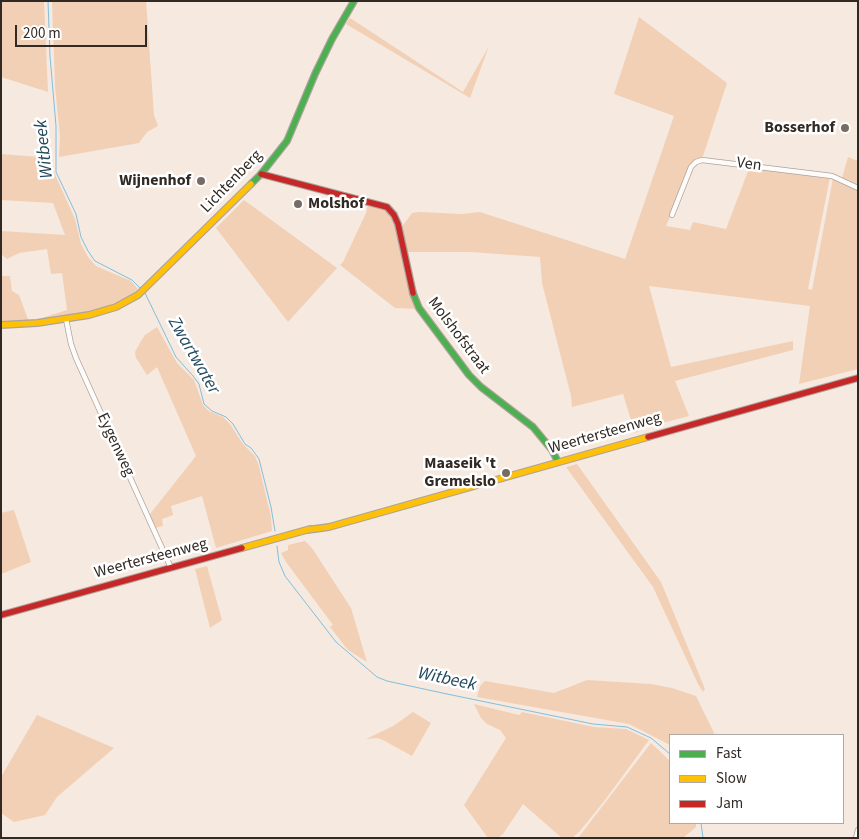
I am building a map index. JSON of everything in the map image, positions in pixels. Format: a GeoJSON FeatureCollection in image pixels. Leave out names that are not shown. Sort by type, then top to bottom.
{"type":"FeatureCollection","features":[{"type":"Feature","properties":{"kind":"street","name":"Lichtenberg"},"geometry":{"type":"LineString","coordinates":[[1,325],[37,323],[89,315],[116,307],[138,295],[261,174],[287,140],[332,39],[354,1]]}},
{"type":"Feature","properties":{"kind":"street","name":"Ven"},"geometry":{"type":"LineString","coordinates":[[672,215],[691,168],[696,162],[702,160],[832,176],[858,188]]}},
{"type":"Feature","properties":{"kind":"street","name":"Molshofstraat"},"geometry":{"type":"LineString","coordinates":[[261,174],[387,207],[394,214],[398,224],[411,289],[419,308],[468,375],[534,427],[552,450],[558,462]]}},
{"type":"Feature","properties":{"kind":"street","name":"Eygenweg"},"geometry":{"type":"LineString","coordinates":[[66,319],[76,358],[171,568]]}},
{"type":"Feature","properties":{"kind":"street","name":"Weertersteenweg"},"geometry":{"type":"LineString","coordinates":[[1,615],[307,530],[329,527],[858,378]]}},
{"type":"Feature","properties":{"kind":"street"},"geometry":{"type":"LineString","coordinates":[[856,838],[858,830]]}},
{"type":"Feature","properties":{"kind":"shaded area"},"geometry":{"type":"Polygon","coordinates":[[[1,1],[44,1],[48,92],[1,77],[1,1]]]}},
{"type":"Feature","properties":{"kind":"shaded area"},"geometry":{"type":"Polygon","coordinates":[[[52,1],[146,1],[154,115],[158,126],[147,132],[139,143],[59,157],[60,136],[55,86],[52,1]]]}},
{"type":"Feature","properties":{"kind":"shaded area"},"geometry":{"type":"Polygon","coordinates":[[[639,17],[727,83],[702,159],[695,161],[666,226],[690,230],[693,222],[726,229],[750,166],[830,177],[808,289],[812,290],[833,178],[858,190],[858,369],[799,384],[810,306],[649,286],[671,367],[793,341],[793,350],[675,381],[689,416],[647,427],[635,433],[623,394],[572,407],[571,396],[542,283],[540,257],[471,252],[406,252],[402,231],[403,225],[412,213],[462,214],[480,212],[625,259],[674,116],[614,94],[639,17]]]}},
{"type":"Feature","properties":{"kind":"shaded area"},"geometry":{"type":"Polygon","coordinates":[[[350,18],[463,92],[489,46],[470,98],[346,24],[350,18]]]}},
{"type":"Feature","properties":{"kind":"shaded area"},"geometry":{"type":"Polygon","coordinates":[[[1,154],[52,158],[53,170],[75,219],[81,244],[88,257],[96,266],[131,281],[138,289],[133,295],[105,307],[66,317],[29,322],[67,310],[62,273],[51,274],[47,249],[19,253],[7,259],[1,254],[1,231],[65,235],[53,203],[1,200],[1,154]]]}},
{"type":"Feature","properties":{"kind":"shaded area"},"geometry":{"type":"Polygon","coordinates":[[[848,157],[858,161],[858,187],[842,178],[848,157]]]}},
{"type":"Feature","properties":{"kind":"shaded area"},"geometry":{"type":"Polygon","coordinates":[[[244,200],[337,268],[288,322],[216,228],[244,200]]]}},
{"type":"Feature","properties":{"kind":"shaded area"},"geometry":{"type":"Polygon","coordinates":[[[368,204],[387,211],[395,222],[404,271],[417,309],[395,308],[340,265],[366,213],[368,204]]]}},
{"type":"Feature","properties":{"kind":"shaded area"},"geometry":{"type":"Polygon","coordinates":[[[1,276],[10,276],[12,291],[19,295],[29,322],[1,323],[1,276]]]}},
{"type":"Feature","properties":{"kind":"shaded area"},"geometry":{"type":"Polygon","coordinates":[[[157,327],[177,363],[194,380],[203,405],[209,411],[223,417],[243,444],[255,456],[271,517],[272,531],[216,548],[202,496],[171,506],[173,515],[162,519],[163,526],[155,528],[150,514],[196,456],[157,367],[147,375],[136,358],[135,352],[145,335],[157,327]]]}},
{"type":"Feature","properties":{"kind":"shaded area"},"geometry":{"type":"Polygon","coordinates":[[[577,464],[661,582],[705,689],[703,692],[653,587],[566,467],[577,464]]]}},
{"type":"Feature","properties":{"kind":"shaded area"},"geometry":{"type":"Polygon","coordinates":[[[14,510],[31,562],[1,574],[1,513],[14,510]]]}},
{"type":"Feature","properties":{"kind":"shaded area"},"geometry":{"type":"Polygon","coordinates":[[[305,541],[312,548],[351,608],[367,662],[348,650],[330,627],[333,625],[281,553],[288,550],[288,545],[305,541]]]}},
{"type":"Feature","properties":{"kind":"shaded area"},"geometry":{"type":"Polygon","coordinates":[[[207,566],[222,620],[210,628],[195,569],[207,566]]]}},
{"type":"Feature","properties":{"kind":"shaded area"},"geometry":{"type":"Polygon","coordinates":[[[587,680],[651,684],[672,688],[696,696],[715,734],[669,734],[669,744],[629,724],[477,697],[480,686],[485,681],[554,693],[587,680]]]}},
{"type":"Feature","properties":{"kind":"shaded area"},"geometry":{"type":"Polygon","coordinates":[[[474,704],[519,715],[522,712],[594,727],[626,729],[649,740],[605,800],[572,838],[562,838],[523,804],[503,834],[498,838],[488,838],[464,805],[506,738],[500,730],[487,724],[481,718],[474,704]]]}},
{"type":"Feature","properties":{"kind":"shaded area"},"geometry":{"type":"Polygon","coordinates":[[[413,712],[431,723],[412,756],[383,740],[377,738],[366,739],[393,726],[413,712]]]}},
{"type":"Feature","properties":{"kind":"shaded area"},"geometry":{"type":"Polygon","coordinates":[[[37,715],[114,748],[57,797],[45,815],[14,822],[1,813],[1,777],[37,715]]]}},
{"type":"Feature","properties":{"kind":"shaded area"},"geometry":{"type":"Polygon","coordinates":[[[651,743],[669,760],[669,824],[696,824],[696,827],[683,838],[578,838],[651,743]]]}},
{"type":"Feature","properties":{"kind":"waterway","name":"Witbeek"},"geometry":{"type":"LineString","coordinates":[[48,1],[50,56],[56,126],[56,172],[76,214],[81,237],[95,261],[132,280],[141,289]]}},
{"type":"Feature","properties":{"kind":"waterway","name":"Zwartwater"},"geometry":{"type":"LineString","coordinates":[[145,293],[176,357],[199,384],[204,404],[212,411],[226,417],[233,424],[245,444],[251,448],[259,459],[275,531]]}},
{"type":"Feature","properties":{"kind":"waterway","name":"Witbeek"},"geometry":{"type":"LineString","coordinates":[[277,546],[279,562],[285,576],[336,642],[377,677],[387,681],[593,724],[627,727],[651,738],[669,753]]}},
{"type":"Feature","properties":{"kind":"waterway","name":"Witbeek"},"geometry":{"type":"LineString","coordinates":[[701,824],[703,838]]}},
{"type":"Feature","properties":{"kind":"traffic: fast"},"geometry":{"type":"LineString","coordinates":[[251,184],[287,141],[315,74],[354,1]]}},
{"type":"Feature","properties":{"kind":"traffic: fast"},"geometry":{"type":"LineString","coordinates":[[413,293],[419,308],[469,375],[481,387],[533,427],[552,450],[558,462]]}},
{"type":"Feature","properties":{"kind":"traffic: slow"},"geometry":{"type":"LineString","coordinates":[[1,325],[37,323],[89,315],[116,307],[138,295],[251,184]]}},
{"type":"Feature","properties":{"kind":"traffic: slow"},"geometry":{"type":"LineString","coordinates":[[307,530],[329,527],[648,437]]}},
{"type":"Feature","properties":{"kind":"traffic: slow"},"geometry":{"type":"LineString","coordinates":[[242,548],[310,529]]}},
{"type":"Feature","properties":{"kind":"traffic: jam"},"geometry":{"type":"LineString","coordinates":[[261,174],[387,207],[394,215],[398,224],[413,293]]}},
{"type":"Feature","properties":{"kind":"traffic: jam"},"geometry":{"type":"LineString","coordinates":[[648,437],[858,378]]}},
{"type":"Feature","properties":{"kind":"traffic: jam"},"geometry":{"type":"LineString","coordinates":[[1,615],[242,548]]}},
{"type":"Feature","properties":{"kind":"place","name":"Bosserhof"},"geometry":{"type":"Point","coordinates":[845,128]}},
{"type":"Feature","properties":{"kind":"place","name":"Wijnenhof"},"geometry":{"type":"Point","coordinates":[201,181]}},
{"type":"Feature","properties":{"kind":"place","name":"Molshof"},"geometry":{"type":"Point","coordinates":[298,204]}},
{"type":"Feature","properties":{"kind":"place","name":"Maaseik 't Gremelslo"},"geometry":{"type":"Point","coordinates":[506,473]}}]}
